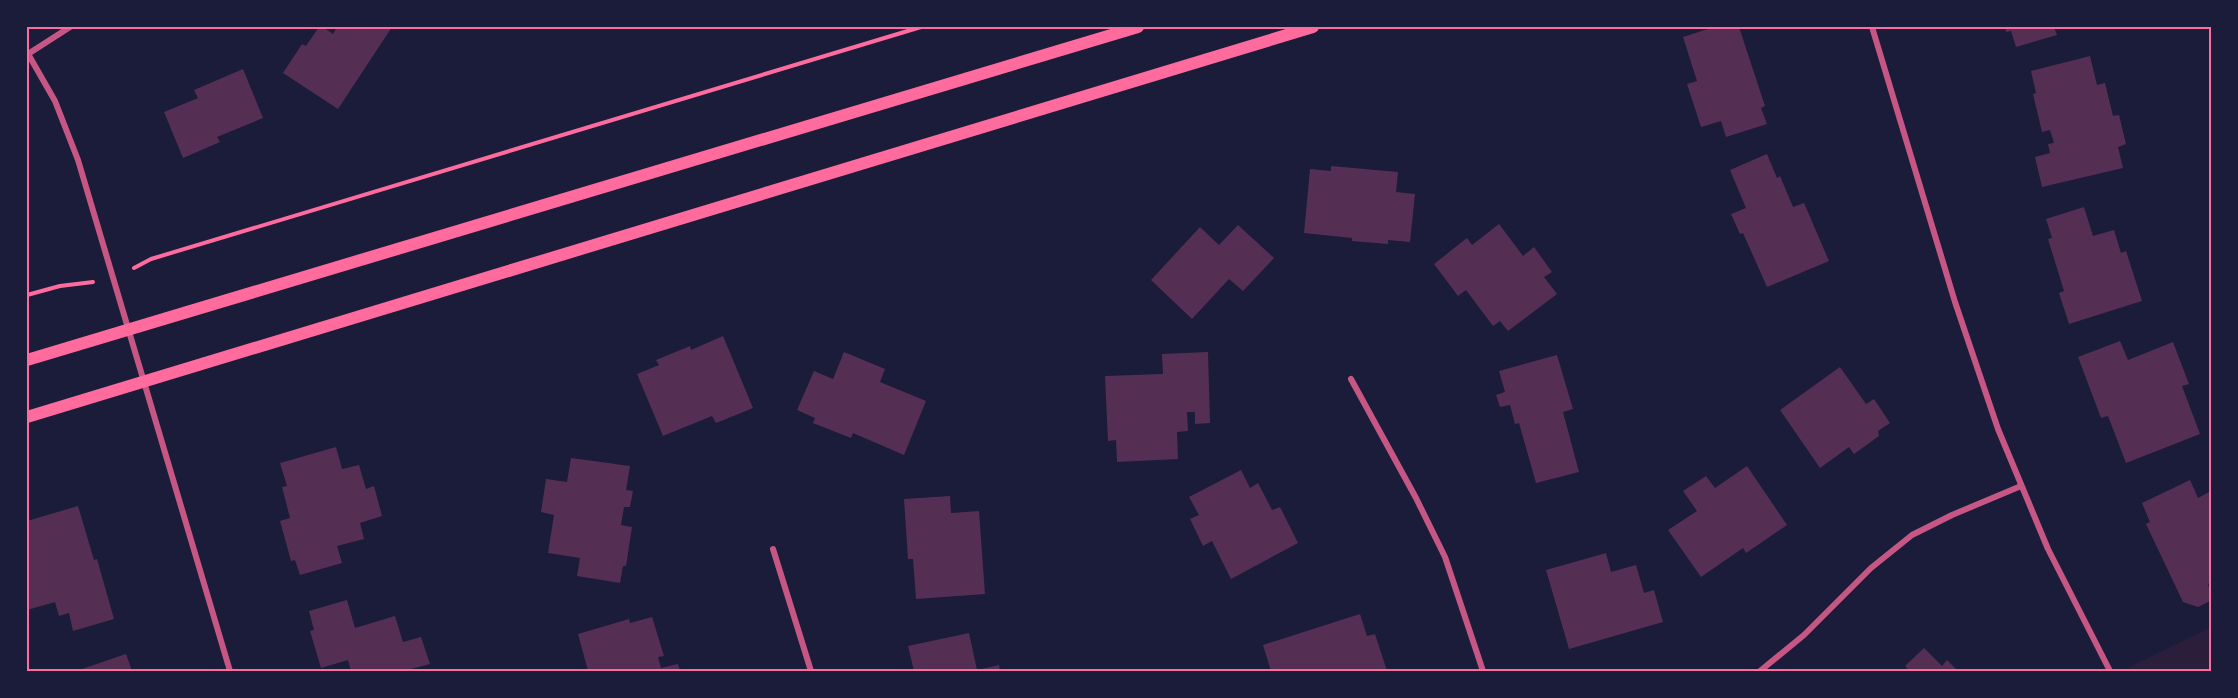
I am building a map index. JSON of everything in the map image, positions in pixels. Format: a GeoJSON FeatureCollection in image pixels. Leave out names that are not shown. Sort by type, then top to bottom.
{"type":"FeatureCollection","features":[{"type":"Feature","properties":{"kind":"main road"},"geometry":{"type":"LineString","coordinates":[[27,360],[1138,27]]}},
{"type":"Feature","properties":{"kind":"main road"},"geometry":{"type":"LineString","coordinates":[[27,417],[1313,27]]}},
{"type":"Feature","properties":{"kind":"street"},"geometry":{"type":"LineString","coordinates":[[70,27],[28,53],[55,101],[78,160],[230,671]]}},
{"type":"Feature","properties":{"kind":"street"},"geometry":{"type":"LineString","coordinates":[[1872,27],[1955,302],[1998,429],[2048,549],[2110,671]]}},
{"type":"Feature","properties":{"kind":"street"},"geometry":{"type":"LineString","coordinates":[[1351,379],[1416,498],[1445,557],[1483,671]]}},
{"type":"Feature","properties":{"kind":"street"},"geometry":{"type":"LineString","coordinates":[[1760,671],[1804,635],[1871,568],[1912,535],[1952,514],[2021,486]]}},
{"type":"Feature","properties":{"kind":"street"},"geometry":{"type":"LineString","coordinates":[[773,549],[811,671]]}},
{"type":"Feature","properties":{"kind":"path"},"geometry":{"type":"LineString","coordinates":[[27,296],[60,286],[114,279],[150,259],[921,27]]}},
{"type":"Feature","properties":{"kind":"shaded area"},"geometry":{"type":"Polygon","coordinates":[[[2211,627],[2211,671],[2121,671],[2211,627]]]}},
{"type":"Feature","properties":{"kind":"building"},"geometry":{"type":"Polygon","coordinates":[[[319,27],[333,34],[337,27],[392,27],[338,109],[283,73],[302,44],[306,46],[319,27]]]}},
{"type":"Feature","properties":{"kind":"building"},"geometry":{"type":"Polygon","coordinates":[[[1714,27],[1739,27],[1765,106],[1761,108],[1767,124],[1726,137],[1721,121],[1701,127],[1687,84],[1697,81],[1683,37],[1714,27]]]}},
{"type":"Feature","properties":{"kind":"building"},"geometry":{"type":"Polygon","coordinates":[[[2005,27],[2054,27],[2057,35],[2016,47],[2011,31],[2006,32],[2005,27]]]}},
{"type":"Feature","properties":{"kind":"building"},"geometry":{"type":"Polygon","coordinates":[[[2090,56],[2097,85],[2105,83],[2113,116],[2119,115],[2126,144],[2118,147],[2123,168],[2042,187],[2035,157],[2050,153],[2048,144],[2054,143],[2050,130],[2042,132],[2033,94],[2036,93],[2031,71],[2090,56]]]}},
{"type":"Feature","properties":{"kind":"building"},"geometry":{"type":"Polygon","coordinates":[[[243,69],[263,118],[217,137],[220,142],[183,158],[164,112],[198,98],[194,90],[243,69]]]}},
{"type":"Feature","properties":{"kind":"building"},"geometry":{"type":"Polygon","coordinates":[[[1767,154],[1777,178],[1780,176],[1793,207],[1804,203],[1829,261],[1767,287],[1743,233],[1740,234],[1731,214],[1746,208],[1730,170],[1767,154]]]}},
{"type":"Feature","properties":{"kind":"building"},"geometry":{"type":"Polygon","coordinates":[[[1331,166],[1398,172],[1396,192],[1415,194],[1410,242],[1388,240],[1388,244],[1352,241],[1352,238],[1304,233],[1310,169],[1331,171],[1331,166]]]}},
{"type":"Feature","properties":{"kind":"building"},"geometry":{"type":"Polygon","coordinates":[[[2084,207],[2093,236],[2114,230],[2121,253],[2126,251],[2142,301],[2069,324],[2059,293],[2064,291],[2048,239],[2052,238],[2046,219],[2084,207]]]}},
{"type":"Feature","properties":{"kind":"building"},"geometry":{"type":"Polygon","coordinates":[[[1499,224],[1523,256],[1534,247],[1552,272],[1544,277],[1557,294],[1508,331],[1500,321],[1493,326],[1466,290],[1458,296],[1434,264],[1467,238],[1472,245],[1499,224]]]}},
{"type":"Feature","properties":{"kind":"building"},"geometry":{"type":"Polygon","coordinates":[[[1238,225],[1274,258],[1243,291],[1229,279],[1192,319],[1151,280],[1200,227],[1219,245],[1238,225]]]}},
{"type":"Feature","properties":{"kind":"building"},"geometry":{"type":"Polygon","coordinates":[[[723,336],[753,408],[716,423],[712,416],[663,436],[637,374],[659,365],[656,360],[690,346],[691,350],[723,336]]]}},
{"type":"Feature","properties":{"kind":"building"},"geometry":{"type":"Polygon","coordinates":[[[2120,341],[2128,360],[2173,342],[2189,384],[2182,386],[2200,434],[2126,463],[2108,416],[2101,418],[2078,357],[2120,341]]]}},
{"type":"Feature","properties":{"kind":"building"},"geometry":{"type":"Polygon","coordinates":[[[844,352],[885,369],[880,382],[926,401],[904,455],[853,433],[851,438],[813,423],[815,418],[797,410],[814,371],[833,379],[844,352]]]}},
{"type":"Feature","properties":{"kind":"building"},"geometry":{"type":"Polygon","coordinates":[[[1208,352],[1210,423],[1195,424],[1195,412],[1187,412],[1188,431],[1177,432],[1178,459],[1117,462],[1116,440],[1108,441],[1105,376],[1163,374],[1162,354],[1208,352]]]}},
{"type":"Feature","properties":{"kind":"building"},"geometry":{"type":"Polygon","coordinates":[[[1557,355],[1573,409],[1563,412],[1579,472],[1536,483],[1519,423],[1515,424],[1510,405],[1500,407],[1496,395],[1505,392],[1499,371],[1557,355]]]}},
{"type":"Feature","properties":{"kind":"building"},"geometry":{"type":"Polygon","coordinates":[[[1840,367],[1866,404],[1874,399],[1890,423],[1878,431],[1879,436],[1854,454],[1849,447],[1820,468],[1780,410],[1840,367]]]}},
{"type":"Feature","properties":{"kind":"building"},"geometry":{"type":"Polygon","coordinates":[[[336,447],[342,469],[359,465],[366,489],[374,486],[382,516],[360,523],[364,539],[337,546],[342,563],[300,575],[295,560],[291,561],[280,521],[290,518],[282,487],[287,486],[280,463],[336,447]]]}},
{"type":"Feature","properties":{"kind":"building"},"geometry":{"type":"Polygon","coordinates":[[[571,458],[630,466],[626,490],[633,491],[630,507],[624,507],[621,525],[632,527],[626,566],[623,566],[620,583],[577,576],[580,558],[548,553],[554,515],[541,512],[546,479],[567,482],[571,458]]]}},
{"type":"Feature","properties":{"kind":"building"},"geometry":{"type":"Polygon","coordinates":[[[1747,466],[1787,525],[1746,553],[1743,548],[1701,577],[1668,530],[1697,511],[1683,491],[1706,476],[1715,488],[1747,466]]]}},
{"type":"Feature","properties":{"kind":"building"},"geometry":{"type":"Polygon","coordinates":[[[1241,470],[1250,488],[1258,483],[1272,510],[1280,507],[1298,543],[1231,579],[1212,541],[1203,546],[1190,519],[1199,515],[1189,497],[1241,470]]]}},
{"type":"Feature","properties":{"kind":"building"},"geometry":{"type":"Polygon","coordinates":[[[2190,480],[2198,498],[2211,491],[2211,582],[2208,584],[2211,596],[2210,601],[2198,607],[2183,602],[2146,524],[2150,522],[2142,503],[2190,480]]]}},
{"type":"Feature","properties":{"kind":"building"},"geometry":{"type":"Polygon","coordinates":[[[950,496],[951,513],[979,511],[985,594],[916,599],[913,559],[908,559],[904,499],[950,496]]]}},
{"type":"Feature","properties":{"kind":"building"},"geometry":{"type":"Polygon","coordinates":[[[78,506],[94,560],[97,559],[114,619],[73,631],[69,613],[59,616],[55,602],[27,610],[27,521],[78,506]]]}},
{"type":"Feature","properties":{"kind":"building"},"geometry":{"type":"Polygon","coordinates":[[[1606,553],[1611,572],[1636,565],[1644,593],[1654,590],[1663,622],[1569,649],[1546,570],[1606,553]]]}},
{"type":"Feature","properties":{"kind":"building"},"geometry":{"type":"Polygon","coordinates":[[[347,600],[355,628],[395,616],[403,642],[421,637],[430,664],[411,669],[411,671],[351,671],[348,660],[321,668],[310,631],[314,630],[309,611],[347,600]]]}},
{"type":"Feature","properties":{"kind":"building"},"geometry":{"type":"Polygon","coordinates":[[[1360,614],[1367,636],[1375,634],[1387,671],[1271,671],[1263,645],[1360,614]]]}},
{"type":"Feature","properties":{"kind":"building"},"geometry":{"type":"Polygon","coordinates":[[[652,617],[664,656],[658,657],[661,668],[678,664],[680,671],[588,671],[578,634],[629,619],[630,623],[652,617]]]}},
{"type":"Feature","properties":{"kind":"building"},"geometry":{"type":"Polygon","coordinates":[[[969,633],[977,670],[999,665],[1000,671],[914,671],[908,646],[969,633]]]}},
{"type":"Feature","properties":{"kind":"building"},"geometry":{"type":"Polygon","coordinates":[[[1924,648],[1942,666],[1947,660],[1958,671],[1910,671],[1905,666],[1924,648]]]}},
{"type":"Feature","properties":{"kind":"building"},"geometry":{"type":"Polygon","coordinates":[[[126,654],[132,671],[83,671],[82,669],[126,654]]]}}]}
